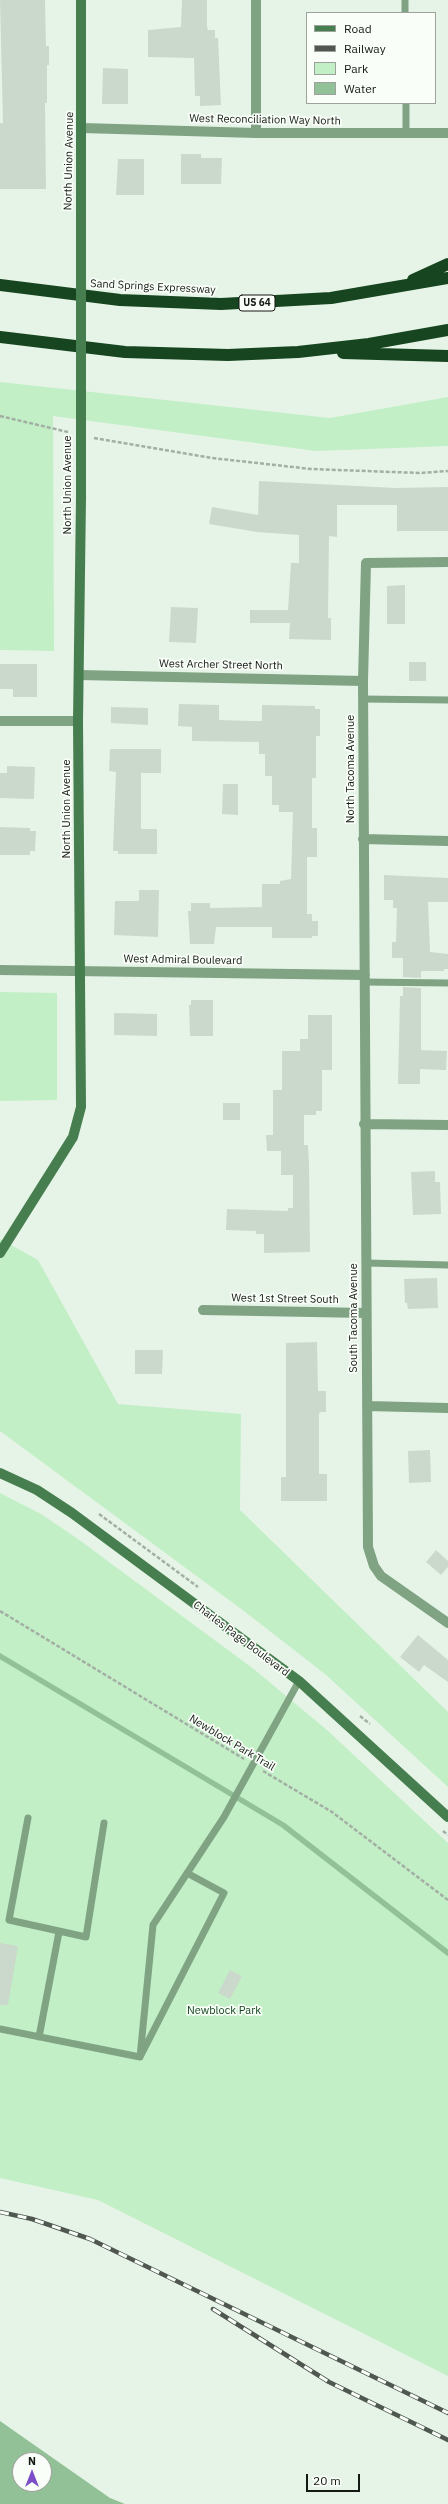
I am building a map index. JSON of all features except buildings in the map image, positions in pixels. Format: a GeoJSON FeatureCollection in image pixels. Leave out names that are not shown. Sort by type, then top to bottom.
{"type":"FeatureCollection","features":[{"type":"Feature","properties":{"kind":"highway"},"geometry":{"type":"LineString","coordinates":[[394,289],[448,264]]}},
{"type":"Feature","properties":{"kind":"highway","name":"Sand Springs Expressway"},"geometry":{"type":"LineString","coordinates":[[0,285],[120,300],[185,304],[264,303],[331,298],[394,289],[448,278]]}},
{"type":"Feature","properties":{"kind":"highway"},"geometry":{"type":"LineString","coordinates":[[298,352],[369,344],[448,330]]}},
{"type":"Feature","properties":{"kind":"highway"},"geometry":{"type":"LineString","coordinates":[[0,337],[125,352],[228,354],[298,352],[448,356]]}},
{"type":"Feature","properties":{"kind":"street","name":"North Union Avenue"},"geometry":{"type":"LineString","coordinates":[[0,1253],[73,1137],[80,1114],[78,721],[80,222],[82,128],[81,0]]}},
{"type":"Feature","properties":{"kind":"street"},"geometry":{"type":"LineString","coordinates":[[256,0],[256,133]]}},
{"type":"Feature","properties":{"kind":"street","name":"West Reconciliation Way North"},"geometry":{"type":"LineString","coordinates":[[82,128],[256,133],[448,134]]}},
{"type":"Feature","properties":{"kind":"street","name":"North Tacoma Avenue"},"geometry":{"type":"LineString","coordinates":[[364,979],[363,681],[366,563],[448,562]]}},
{"type":"Feature","properties":{"kind":"street","name":"West Archer Street North"},"geometry":{"type":"LineString","coordinates":[[79,675],[363,681]]}},
{"type":"Feature","properties":{"kind":"street"},"geometry":{"type":"LineString","coordinates":[[0,721],[78,721]]}},
{"type":"Feature","properties":{"kind":"street"},"geometry":{"type":"LineString","coordinates":[[363,839],[448,841]]}},
{"type":"Feature","properties":{"kind":"street","name":"West Admiral Boulevard"},"geometry":{"type":"LineString","coordinates":[[0,970],[80,970],[364,979]]}},
{"type":"Feature","properties":{"kind":"street","name":"South Tacoma Avenue"},"geometry":{"type":"LineString","coordinates":[[364,979],[368,1547],[370,1558],[381,1576],[391,1585],[448,1624]]}},
{"type":"Feature","properties":{"kind":"street"},"geometry":{"type":"LineString","coordinates":[[364,1124],[448,1125]]}},
{"type":"Feature","properties":{"kind":"street","name":"West 1st Street South"},"geometry":{"type":"LineString","coordinates":[[203,1310],[366,1313]]}},
{"type":"Feature","properties":{"kind":"street"},"geometry":{"type":"LineString","coordinates":[[366,1406],[448,1408]]}},
{"type":"Feature","properties":{"kind":"street","name":"Charles Page Boulevard"},"geometry":{"type":"LineString","coordinates":[[0,1473],[37,1490],[72,1512],[299,1681],[448,1817]]}},
{"type":"Feature","properties":{"kind":"lane"},"geometry":{"type":"LineString","coordinates":[[405,0],[406,12]]}},
{"type":"Feature","properties":{"kind":"lane"},"geometry":{"type":"LineString","coordinates":[[406,104],[406,133]]}},
{"type":"Feature","properties":{"kind":"lane"},"geometry":{"type":"LineString","coordinates":[[363,699],[448,700]]}},
{"type":"Feature","properties":{"kind":"lane"},"geometry":{"type":"LineString","coordinates":[[364,979],[448,983]]}},
{"type":"Feature","properties":{"kind":"lane"},"geometry":{"type":"LineString","coordinates":[[366,1263],[448,1265]]}},
{"type":"Feature","properties":{"kind":"lane"},"geometry":{"type":"LineString","coordinates":[[140,2056],[153,1925],[224,1817],[299,1681]]}},
{"type":"Feature","properties":{"kind":"lane"},"geometry":{"type":"LineString","coordinates":[[28,1818],[9,1920],[86,1937],[104,1823]]}},
{"type":"Feature","properties":{"kind":"lane"},"geometry":{"type":"LineString","coordinates":[[140,2056],[224,1893],[187,1873]]}},
{"type":"Feature","properties":{"kind":"lane"},"geometry":{"type":"LineString","coordinates":[[39,2037],[59,1932]]}},
{"type":"Feature","properties":{"kind":"lane"},"geometry":{"type":"LineString","coordinates":[[0,2029],[140,2056]]}},
{"type":"Feature","properties":{"kind":"path"},"geometry":{"type":"LineString","coordinates":[[0,416],[76,434]]}},
{"type":"Feature","properties":{"kind":"path"},"geometry":{"type":"LineString","coordinates":[[90,437],[212,458],[311,469],[420,473],[448,471]]}},
{"type":"Feature","properties":{"kind":"path","name":"Newblock Park Trail"},"geometry":{"type":"LineString","coordinates":[[0,1611],[332,1812],[448,1900]]}},
{"type":"Feature","properties":{"kind":"path"},"geometry":{"type":"LineString","coordinates":[[442,1830],[448,1835]]}},
{"type":"Feature","properties":{"kind":"green space"},"geometry":{"type":"Polygon","coordinates":[[[0,382],[330,418],[448,397],[448,446],[316,451],[53,416],[54,651],[0,650],[0,382]]]}},
{"type":"Feature","properties":{"kind":"green space"},"geometry":{"type":"Polygon","coordinates":[[[0,992],[57,993],[57,1100],[0,1101],[0,992]]]}},
{"type":"Feature","properties":{"kind":"green space"},"geometry":{"type":"Polygon","coordinates":[[[0,1239],[38,1260],[118,1404],[241,1414],[240,1510],[448,1712],[448,1787],[325,1674],[244,1611],[0,1431],[0,1239]]]}},
{"type":"Feature","properties":{"kind":"green space","name":"Newblock Park"},"geometry":{"type":"Polygon","coordinates":[[[0,1493],[41,1514],[78,1539],[255,1670],[327,1730],[448,1843],[448,2376],[98,2200],[0,2178],[0,1493]]]}},
{"type":"Feature","properties":{"kind":"water"},"geometry":{"type":"Polygon","coordinates":[[[0,2421],[44,2452],[12,2452],[12,2492],[52,2492],[52,2457],[110,2498],[125,2504],[0,2504],[0,2421]]]}},
{"type":"Feature","properties":{"kind":"waterway"},"geometry":{"type":"LineString","coordinates":[[0,1656],[283,1825],[448,1953]]}},
{"type":"Feature","properties":{"kind":"railway"},"geometry":{"type":"LineString","coordinates":[[0,2212],[32,2219],[90,2239],[448,2413]]}},
{"type":"Feature","properties":{"kind":"railway"},"geometry":{"type":"LineString","coordinates":[[213,2309],[329,2382],[448,2440]]}}]}
